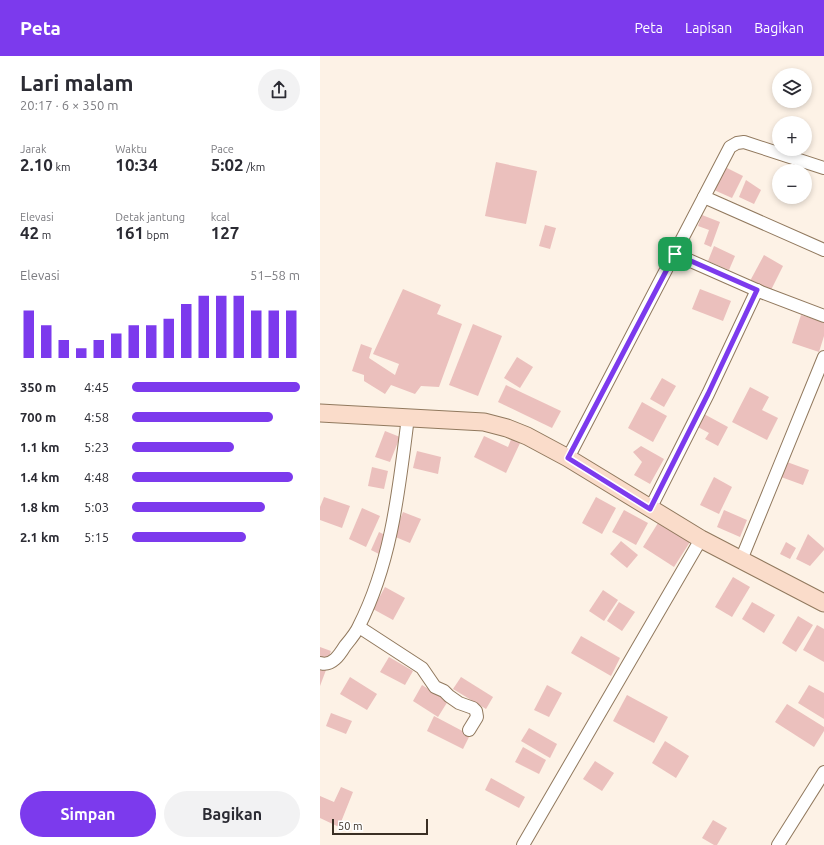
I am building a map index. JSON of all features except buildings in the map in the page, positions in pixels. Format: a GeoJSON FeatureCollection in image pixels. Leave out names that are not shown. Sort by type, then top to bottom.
{"type":"FeatureCollection","features":[{"type":"Feature","properties":{"kind":"main road"},"geometry":{"type":"LineString","coordinates":[[320,413],[484,422],[507,428],[527,436],[568,458],[701,539],[824,603]]}},
{"type":"Feature","properties":{"kind":"street"},"geometry":{"type":"LineString","coordinates":[[568,458],[730,147],[737,143],[744,142],[824,168]]}},
{"type":"Feature","properties":{"kind":"street"},"geometry":{"type":"LineString","coordinates":[[704,197],[824,250]]}},
{"type":"Feature","properties":{"kind":"street"},"geometry":{"type":"LineString","coordinates":[[675,254],[757,290],[824,316]]}},
{"type":"Feature","properties":{"kind":"street"},"geometry":{"type":"LineString","coordinates":[[650,509],[708,394],[757,290]]}},
{"type":"Feature","properties":{"kind":"street"},"geometry":{"type":"LineString","coordinates":[[740,560],[824,358]]}},
{"type":"Feature","properties":{"kind":"street"},"geometry":{"type":"LineString","coordinates":[[320,663],[330,663],[338,657],[359,627],[380,575],[390,538],[398,498],[408,417]]}},
{"type":"Feature","properties":{"kind":"street"},"geometry":{"type":"LineString","coordinates":[[523,845],[701,539]]}},
{"type":"Feature","properties":{"kind":"street"},"geometry":{"type":"LineString","coordinates":[[359,627],[422,668],[435,687],[444,691],[458,703],[476,710],[477,717],[469,730]]}},
{"type":"Feature","properties":{"kind":"street"},"geometry":{"type":"LineString","coordinates":[[778,845],[824,772]]}},
{"type":"Feature","properties":{"kind":"route"},"geometry":{"type":"LineString","coordinates":[[675,254],[757,290],[708,394],[650,509],[568,458],[675,254]]}}]}
